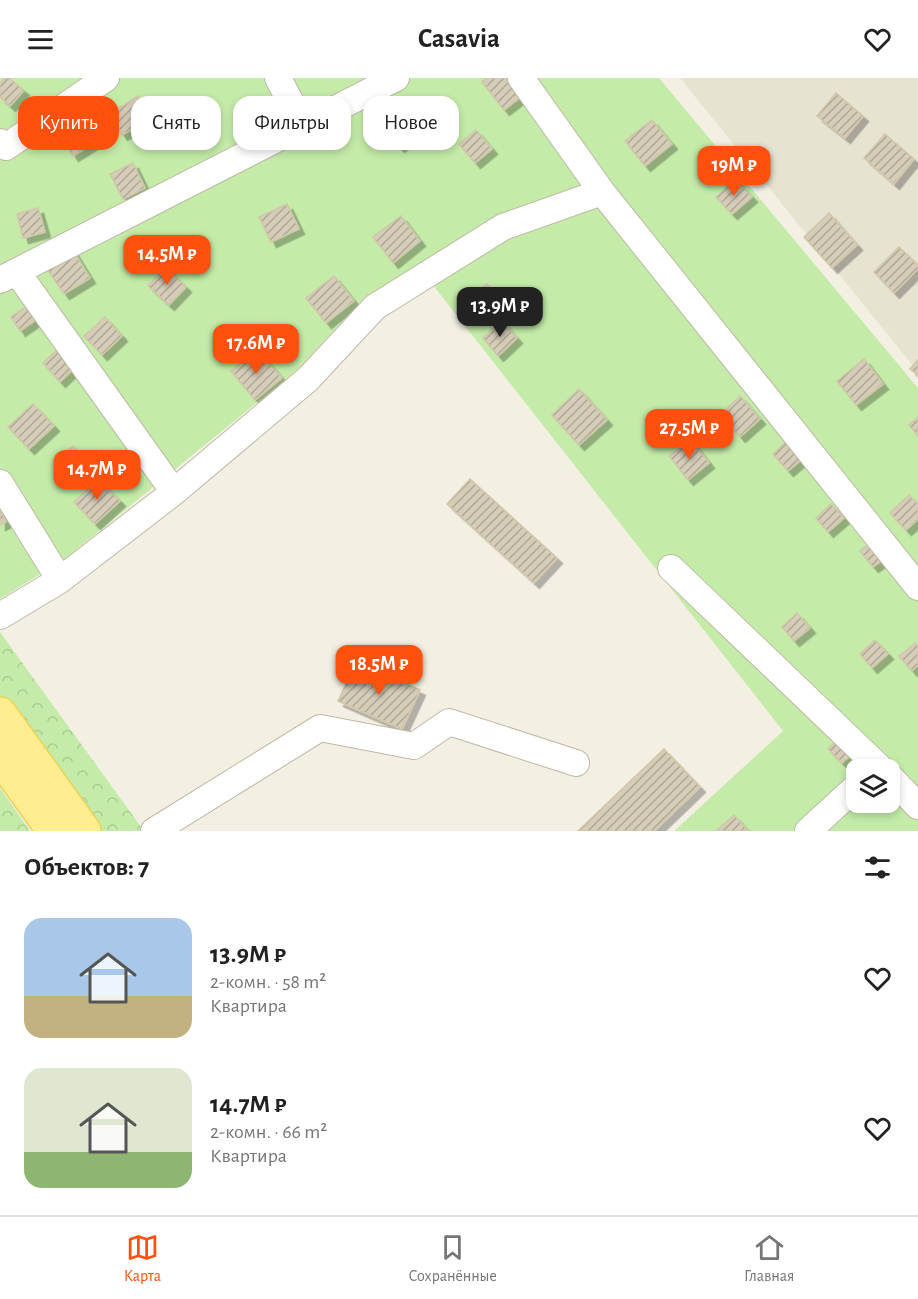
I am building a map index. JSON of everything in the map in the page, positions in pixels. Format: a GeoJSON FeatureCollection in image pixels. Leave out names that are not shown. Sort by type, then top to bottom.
{"type":"FeatureCollection","features":[{"type":"Feature","properties":{"kind":"main road"},"geometry":{"type":"LineString","coordinates":[[0,714],[84,831]]}},
{"type":"Feature","properties":{"kind":"main road"},"geometry":{"type":"LineString","coordinates":[[0,756],[54,831]]}},
{"type":"Feature","properties":{"kind":"street"},"geometry":{"type":"LineString","coordinates":[[0,141],[6,147],[106,78]]}},
{"type":"Feature","properties":{"kind":"street"},"geometry":{"type":"LineString","coordinates":[[278,78],[287,96]]}},
{"type":"Feature","properties":{"kind":"street"},"geometry":{"type":"LineString","coordinates":[[351,101],[396,78]]}},
{"type":"Feature","properties":{"kind":"street"},"geometry":{"type":"LineString","coordinates":[[521,78],[602,192],[918,587]]}},
{"type":"Feature","properties":{"kind":"street"},"geometry":{"type":"LineString","coordinates":[[174,492],[8,276],[256,150]]}},
{"type":"Feature","properties":{"kind":"street"},"geometry":{"type":"LineString","coordinates":[[0,616],[60,580],[174,492],[308,379],[375,308],[503,227],[602,192]]}},
{"type":"Feature","properties":{"kind":"street"},"geometry":{"type":"LineString","coordinates":[[0,483],[60,580]]}},
{"type":"Feature","properties":{"kind":"street"},"geometry":{"type":"LineString","coordinates":[[671,568],[869,759]]}},
{"type":"Feature","properties":{"kind":"street"},"geometry":{"type":"LineString","coordinates":[[154,831],[320,728],[414,746],[449,722],[576,763]]}},
{"type":"Feature","properties":{"kind":"street"},"geometry":{"type":"LineString","coordinates":[[900,789],[918,806]]}},
{"type":"Feature","properties":{"kind":"street"},"geometry":{"type":"LineString","coordinates":[[808,831],[846,796]]}},
{"type":"Feature","properties":{"kind":"shaded area"},"geometry":{"type":"Polygon","coordinates":[[[680,78],[918,78],[918,372],[680,78]]]}},
{"type":"Feature","properties":{"kind":"green space"},"geometry":{"type":"Polygon","coordinates":[[[0,78],[659,78],[918,388],[918,831],[674,831],[783,731],[418,266],[365,297],[298,369],[66,558],[0,599],[0,78]]]}},
{"type":"Feature","properties":{"kind":"green space"},"geometry":{"type":"Polygon","coordinates":[[[0,632],[144,831],[89,831],[0,706],[0,632]]]}},
{"type":"Feature","properties":{"kind":"green space"},"geometry":{"type":"Polygon","coordinates":[[[0,788],[30,831],[0,831],[0,788]]]}},
{"type":"Feature","properties":{"kind":"building"},"geometry":{"type":"Polygon","coordinates":[[[5,78],[9,78],[24,90],[10,106],[0,97],[0,83],[5,78]]]}},
{"type":"Feature","properties":{"kind":"building"},"geometry":{"type":"Polygon","coordinates":[[[486,78],[507,78],[522,96],[504,110],[482,82],[486,78]]]}},
{"type":"Feature","properties":{"kind":"building"},"geometry":{"type":"Polygon","coordinates":[[[836,93],[863,116],[845,138],[817,116],[836,93]]]}},
{"type":"Feature","properties":{"kind":"building"},"geometry":{"type":"Polygon","coordinates":[[[131,100],[131,130],[122,135],[119,130],[119,108],[131,100]]]}},
{"type":"Feature","properties":{"kind":"building"},"geometry":{"type":"Polygon","coordinates":[[[652,120],[672,144],[645,166],[625,141],[652,120]]]}},
{"type":"Feature","properties":{"kind":"building"},"geometry":{"type":"Polygon","coordinates":[[[476,130],[492,149],[475,163],[459,144],[476,130]]]}},
{"type":"Feature","properties":{"kind":"building"},"geometry":{"type":"Polygon","coordinates":[[[885,134],[914,159],[894,184],[864,158],[885,134]]]}},
{"type":"Feature","properties":{"kind":"building"},"geometry":{"type":"Polygon","coordinates":[[[69,150],[83,150],[73,156],[69,150]]]}},
{"type":"Feature","properties":{"kind":"building"},"geometry":{"type":"Polygon","coordinates":[[[133,163],[145,188],[123,199],[110,174],[133,163]]]}},
{"type":"Feature","properties":{"kind":"building"},"geometry":{"type":"Polygon","coordinates":[[[736,179],[752,197],[732,214],[716,197],[736,179]]]}},
{"type":"Feature","properties":{"kind":"building"},"geometry":{"type":"Polygon","coordinates":[[[287,204],[299,229],[271,242],[259,217],[287,204]]]}},
{"type":"Feature","properties":{"kind":"building"},"geometry":{"type":"Polygon","coordinates":[[[38,208],[45,232],[23,238],[17,214],[38,208]]]}},
{"type":"Feature","properties":{"kind":"building"},"geometry":{"type":"Polygon","coordinates":[[[829,213],[857,245],[832,268],[804,237],[829,213]]]}},
{"type":"Feature","properties":{"kind":"building"},"geometry":{"type":"Polygon","coordinates":[[[401,216],[420,241],[393,263],[373,237],[401,216]]]}},
{"type":"Feature","properties":{"kind":"building"},"geometry":{"type":"Polygon","coordinates":[[[899,247],[918,265],[918,269],[894,293],[874,272],[899,247]]]}},
{"type":"Feature","properties":{"kind":"building"},"geometry":{"type":"Polygon","coordinates":[[[72,249],[90,278],[64,294],[45,266],[72,249]]]}},
{"type":"Feature","properties":{"kind":"building"},"geometry":{"type":"Polygon","coordinates":[[[166,267],[186,287],[169,305],[148,286],[166,267]]]}},
{"type":"Feature","properties":{"kind":"building"},"geometry":{"type":"Polygon","coordinates":[[[334,276],[354,301],[326,323],[306,298],[334,276]]]}},
{"type":"Feature","properties":{"kind":"building"},"geometry":{"type":"Polygon","coordinates":[[[487,284],[502,302],[485,316],[470,298],[487,284]]]}},
{"type":"Feature","properties":{"kind":"building"},"geometry":{"type":"Polygon","coordinates":[[[28,305],[37,319],[20,331],[11,317],[28,305]]]}},
{"type":"Feature","properties":{"kind":"building"},"geometry":{"type":"Polygon","coordinates":[[[105,317],[122,336],[102,355],[84,336],[105,317]]]}},
{"type":"Feature","properties":{"kind":"building"},"geometry":{"type":"Polygon","coordinates":[[[502,321],[517,338],[498,356],[483,338],[502,321]]]}},
{"type":"Feature","properties":{"kind":"building"},"geometry":{"type":"Polygon","coordinates":[[[63,344],[81,362],[60,382],[43,363],[63,344]]]}},
{"type":"Feature","properties":{"kind":"building"},"geometry":{"type":"Polygon","coordinates":[[[258,350],[282,378],[255,400],[231,371],[258,350]]]}},
{"type":"Feature","properties":{"kind":"building"},"geometry":{"type":"Polygon","coordinates":[[[864,359],[883,384],[856,405],[837,381],[864,359]]]}},
{"type":"Feature","properties":{"kind":"building"},"geometry":{"type":"Polygon","coordinates":[[[918,360],[918,375],[910,369],[918,360]]]}},
{"type":"Feature","properties":{"kind":"building"},"geometry":{"type":"Polygon","coordinates":[[[579,389],[607,420],[579,445],[552,415],[579,389]]]}},
{"type":"Feature","properties":{"kind":"building"},"geometry":{"type":"Polygon","coordinates":[[[740,396],[760,419],[740,437],[720,415],[740,396]]]}},
{"type":"Feature","properties":{"kind":"building"},"geometry":{"type":"Polygon","coordinates":[[[33,404],[54,426],[29,449],[8,427],[33,404]]]}},
{"type":"Feature","properties":{"kind":"building"},"geometry":{"type":"Polygon","coordinates":[[[918,417],[918,436],[909,425],[918,417]]]}},
{"type":"Feature","properties":{"kind":"building"},"geometry":{"type":"Polygon","coordinates":[[[792,436],[808,454],[788,471],[773,454],[792,436]]]}},
{"type":"Feature","properties":{"kind":"building"},"geometry":{"type":"Polygon","coordinates":[[[691,440],[709,463],[688,480],[669,456],[691,440]]]}},
{"type":"Feature","properties":{"kind":"building"},"geometry":{"type":"Polygon","coordinates":[[[73,446],[84,458],[68,472],[57,460],[73,446]]]}},
{"type":"Feature","properties":{"kind":"building"},"geometry":{"type":"Polygon","coordinates":[[[99,479],[120,501],[95,524],[74,502],[99,479]]]}},
{"type":"Feature","properties":{"kind":"building"},"geometry":{"type":"Polygon","coordinates":[[[470,479],[557,558],[534,583],[447,504],[470,479]]]}},
{"type":"Feature","properties":{"kind":"building"},"geometry":{"type":"Polygon","coordinates":[[[909,495],[918,504],[918,519],[906,530],[890,513],[909,495]]]}},
{"type":"Feature","properties":{"kind":"building"},"geometry":{"type":"Polygon","coordinates":[[[831,504],[844,518],[828,532],[816,518],[831,504]]]}},
{"type":"Feature","properties":{"kind":"building"},"geometry":{"type":"Polygon","coordinates":[[[0,507],[6,522],[0,525],[0,507]]]}},
{"type":"Feature","properties":{"kind":"building"},"geometry":{"type":"Polygon","coordinates":[[[875,539],[888,556],[873,567],[860,551],[875,539]]]}},
{"type":"Feature","properties":{"kind":"building"},"geometry":{"type":"Polygon","coordinates":[[[797,613],[810,628],[794,641],[782,627],[797,613]]]}},
{"type":"Feature","properties":{"kind":"building"},"geometry":{"type":"Polygon","coordinates":[[[875,640],[888,654],[872,668],[860,654],[875,640]]]}},
{"type":"Feature","properties":{"kind":"building"},"geometry":{"type":"Polygon","coordinates":[[[915,643],[918,646],[918,665],[912,671],[899,656],[915,643]]]}},
{"type":"Feature","properties":{"kind":"building"},"geometry":{"type":"Polygon","coordinates":[[[356,662],[420,690],[402,729],[338,701],[356,662]]]}},
{"type":"Feature","properties":{"kind":"building"},"geometry":{"type":"Polygon","coordinates":[[[841,736],[855,751],[842,763],[828,749],[841,736]]]}},
{"type":"Feature","properties":{"kind":"building"},"geometry":{"type":"Polygon","coordinates":[[[664,749],[700,787],[654,831],[578,831],[664,749]]]}},
{"type":"Feature","properties":{"kind":"building"},"geometry":{"type":"Polygon","coordinates":[[[734,815],[748,831],[716,831],[734,815]]]}}]}
